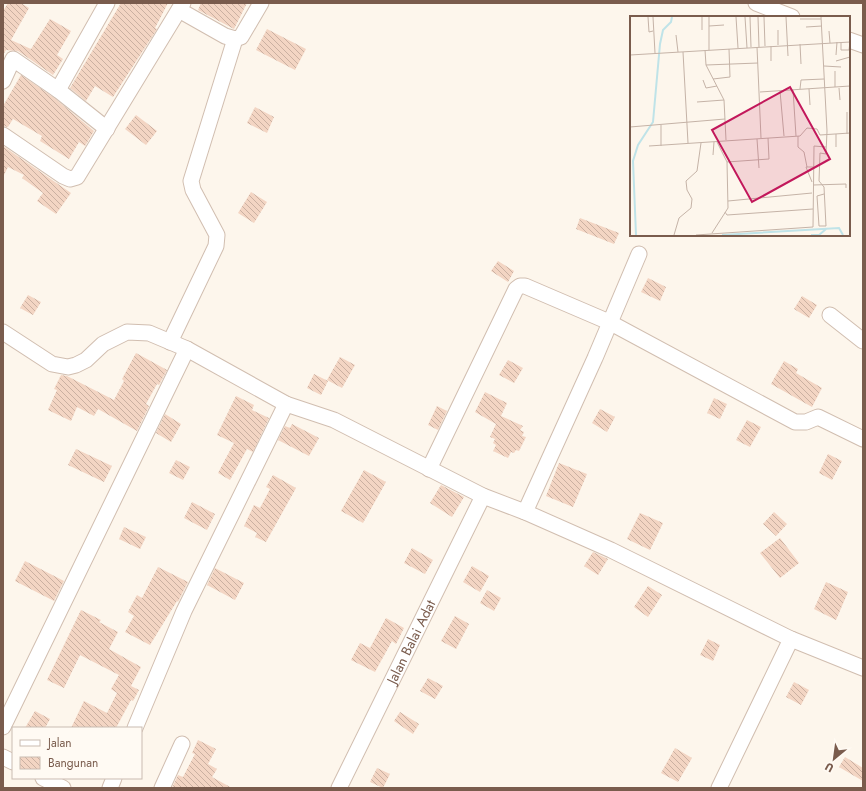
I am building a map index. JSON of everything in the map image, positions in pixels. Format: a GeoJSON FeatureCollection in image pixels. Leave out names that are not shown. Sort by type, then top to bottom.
{"type":"FeatureCollection","features":[{"type":"Feature","properties":{"kind":"street"},"geometry":{"type":"LineString","coordinates":[[58,90],[108,3]]}},
{"type":"Feature","properties":{"kind":"street"},"geometry":{"type":"LineString","coordinates":[[3,134],[70,179],[77,178],[181,6],[224,36],[235,39],[241,37],[261,3]]}},
{"type":"Feature","properties":{"kind":"street"},"geometry":{"type":"LineString","coordinates":[[756,3],[789,16]]}},
{"type":"Feature","properties":{"kind":"street"},"geometry":{"type":"LineString","coordinates":[[170,342],[216,246],[217,235],[193,190],[191,181],[235,39]]}},
{"type":"Feature","properties":{"kind":"street"},"geometry":{"type":"LineString","coordinates":[[850,40],[863,45]]}},
{"type":"Feature","properties":{"kind":"street"},"geometry":{"type":"LineString","coordinates":[[3,81],[13,59],[58,90],[107,129]]}},
{"type":"Feature","properties":{"kind":"street"},"geometry":{"type":"LineString","coordinates":[[525,512],[595,358],[639,254]]}},
{"type":"Feature","properties":{"kind":"street"},"geometry":{"type":"LineString","coordinates":[[429,469],[516,289],[520,286],[525,286],[609,322],[795,422],[806,422],[818,417],[863,439]]}},
{"type":"Feature","properties":{"kind":"street"},"geometry":{"type":"LineString","coordinates":[[830,315],[863,341]]}},
{"type":"Feature","properties":{"kind":"street"},"geometry":{"type":"LineString","coordinates":[[3,332],[52,364],[68,367],[86,360],[103,344],[127,332],[149,333],[187,349],[286,404],[334,420],[482,496],[525,512],[611,550],[791,639],[863,668]]}},
{"type":"Feature","properties":{"kind":"street"},"geometry":{"type":"LineString","coordinates":[[3,727],[187,349]]}},
{"type":"Feature","properties":{"kind":"street"},"geometry":{"type":"LineString","coordinates":[[135,727],[184,611],[286,404]]}},
{"type":"Feature","properties":{"kind":"street","name":"Jalan Balai Adat"},"geometry":{"type":"LineString","coordinates":[[339,788],[482,496]]}},
{"type":"Feature","properties":{"kind":"street"},"geometry":{"type":"LineString","coordinates":[[719,788],[791,639]]}},
{"type":"Feature","properties":{"kind":"street"},"geometry":{"type":"LineString","coordinates":[[162,788],[182,744]]}},
{"type":"Feature","properties":{"kind":"street"},"geometry":{"type":"LineString","coordinates":[[3,757],[12,762]]}},
{"type":"Feature","properties":{"kind":"building"},"geometry":{"type":"Polygon","coordinates":[[[8,3],[21,3],[29,8],[11,40],[31,49],[50,19],[71,31],[57,55],[63,59],[53,75],[18,51],[6,50],[3,55],[3,11],[8,3]]]}},
{"type":"Feature","properties":{"kind":"building"},"geometry":{"type":"Polygon","coordinates":[[[121,3],[168,3],[155,28],[157,29],[113,97],[95,86],[86,101],[70,88],[121,3]]]}},
{"type":"Feature","properties":{"kind":"building"},"geometry":{"type":"Polygon","coordinates":[[[201,3],[247,3],[234,29],[198,10],[201,3]]]}},
{"type":"Feature","properties":{"kind":"building"},"geometry":{"type":"Polygon","coordinates":[[[267,29],[306,49],[295,70],[256,50],[267,29]]]}},
{"type":"Feature","properties":{"kind":"building"},"geometry":{"type":"Polygon","coordinates":[[[21,75],[53,97],[94,131],[85,146],[79,142],[69,159],[40,141],[42,136],[13,119],[8,127],[3,126],[3,106],[21,75]]]}},
{"type":"Feature","properties":{"kind":"building"},"geometry":{"type":"Polygon","coordinates":[[[255,107],[274,117],[267,133],[247,123],[255,107]]]}},
{"type":"Feature","properties":{"kind":"building"},"geometry":{"type":"Polygon","coordinates":[[[136,115],[157,131],[146,145],[125,129],[136,115]]]}},
{"type":"Feature","properties":{"kind":"building"},"geometry":{"type":"Polygon","coordinates":[[[3,146],[71,193],[56,214],[37,201],[43,193],[22,178],[24,175],[8,167],[3,177],[3,146]]]}},
{"type":"Feature","properties":{"kind":"building"},"geometry":{"type":"Polygon","coordinates":[[[251,192],[267,202],[254,223],[238,213],[251,192]]]}},
{"type":"Feature","properties":{"kind":"building"},"geometry":{"type":"Polygon","coordinates":[[[580,218],[619,233],[614,244],[576,229],[580,218]]]}},
{"type":"Feature","properties":{"kind":"building"},"geometry":{"type":"Polygon","coordinates":[[[498,261],[514,271],[508,282],[491,271],[498,261]]]}},
{"type":"Feature","properties":{"kind":"building"},"geometry":{"type":"Polygon","coordinates":[[[648,278],[666,287],[660,301],[641,292],[648,278]]]}},
{"type":"Feature","properties":{"kind":"building"},"geometry":{"type":"Polygon","coordinates":[[[28,295],[41,302],[33,315],[20,308],[28,295]]]}},
{"type":"Feature","properties":{"kind":"building"},"geometry":{"type":"Polygon","coordinates":[[[802,296],[817,305],[809,318],[794,309],[802,296]]]}},
{"type":"Feature","properties":{"kind":"building"},"geometry":{"type":"Polygon","coordinates":[[[136,353],[167,370],[146,404],[149,406],[137,431],[98,409],[94,416],[77,407],[71,421],[48,410],[57,390],[54,389],[61,375],[67,376],[114,400],[124,381],[122,379],[136,353]]]}},
{"type":"Feature","properties":{"kind":"building"},"geometry":{"type":"Polygon","coordinates":[[[340,357],[355,365],[342,388],[327,380],[340,357]]]}},
{"type":"Feature","properties":{"kind":"building"},"geometry":{"type":"Polygon","coordinates":[[[508,360],[523,368],[514,383],[499,375],[508,360]]]}},
{"type":"Feature","properties":{"kind":"building"},"geometry":{"type":"Polygon","coordinates":[[[784,361],[798,369],[796,373],[822,388],[812,407],[771,384],[784,361]]]}},
{"type":"Feature","properties":{"kind":"building"},"geometry":{"type":"Polygon","coordinates":[[[314,374],[328,381],[321,395],[307,388],[314,374]]]}},
{"type":"Feature","properties":{"kind":"building"},"geometry":{"type":"Polygon","coordinates":[[[485,392],[507,403],[501,416],[523,426],[520,430],[524,432],[522,436],[526,437],[519,451],[516,450],[514,453],[511,452],[508,458],[493,451],[496,445],[493,443],[495,439],[490,437],[496,424],[475,412],[485,392]]]}},
{"type":"Feature","properties":{"kind":"building"},"geometry":{"type":"Polygon","coordinates":[[[236,396],[254,405],[252,410],[269,418],[253,452],[247,449],[230,480],[218,473],[234,443],[217,435],[236,396]]]}},
{"type":"Feature","properties":{"kind":"building"},"geometry":{"type":"Polygon","coordinates":[[[714,398],[727,404],[720,419],[707,413],[714,398]]]}},
{"type":"Feature","properties":{"kind":"building"},"geometry":{"type":"Polygon","coordinates":[[[437,406],[447,411],[438,430],[428,425],[437,406]]]}},
{"type":"Feature","properties":{"kind":"building"},"geometry":{"type":"Polygon","coordinates":[[[600,409],[615,417],[607,432],[592,423],[600,409]]]}},
{"type":"Feature","properties":{"kind":"building"},"geometry":{"type":"Polygon","coordinates":[[[165,414],[181,424],[171,442],[156,433],[165,414]]]}},
{"type":"Feature","properties":{"kind":"building"},"geometry":{"type":"Polygon","coordinates":[[[747,420],[761,427],[750,447],[736,440],[747,420]]]}},
{"type":"Feature","properties":{"kind":"building"},"geometry":{"type":"Polygon","coordinates":[[[292,424],[319,438],[309,456],[278,440],[285,426],[290,428],[292,424]]]}},
{"type":"Feature","properties":{"kind":"building"},"geometry":{"type":"Polygon","coordinates":[[[76,449],[112,466],[104,482],[68,465],[76,449]]]}},
{"type":"Feature","properties":{"kind":"building"},"geometry":{"type":"Polygon","coordinates":[[[828,454],[842,461],[832,480],[819,473],[828,454]]]}},
{"type":"Feature","properties":{"kind":"building"},"geometry":{"type":"Polygon","coordinates":[[[176,460],[190,467],[183,480],[169,473],[176,460]]]}},
{"type":"Feature","properties":{"kind":"building"},"geometry":{"type":"Polygon","coordinates":[[[559,463],[587,474],[573,507],[546,496],[559,463]]]}},
{"type":"Feature","properties":{"kind":"building"},"geometry":{"type":"Polygon","coordinates":[[[364,470],[386,482],[363,523],[341,511],[364,470]]]}},
{"type":"Feature","properties":{"kind":"building"},"geometry":{"type":"Polygon","coordinates":[[[273,475],[296,488],[266,542],[255,537],[257,533],[244,526],[254,505],[260,508],[270,489],[266,487],[273,475]]]}},
{"type":"Feature","properties":{"kind":"building"},"geometry":{"type":"Polygon","coordinates":[[[441,485],[464,497],[452,517],[430,503],[441,485]]]}},
{"type":"Feature","properties":{"kind":"building"},"geometry":{"type":"Polygon","coordinates":[[[192,502],[215,514],[207,530],[184,518],[192,502]]]}},
{"type":"Feature","properties":{"kind":"building"},"geometry":{"type":"Polygon","coordinates":[[[774,512],[787,524],[776,536],[763,524],[774,512]]]}},
{"type":"Feature","properties":{"kind":"building"},"geometry":{"type":"Polygon","coordinates":[[[640,513],[663,523],[650,550],[627,539],[640,513]]]}},
{"type":"Feature","properties":{"kind":"building"},"geometry":{"type":"Polygon","coordinates":[[[124,527],[146,537],[140,549],[119,539],[124,527]]]}},
{"type":"Feature","properties":{"kind":"building"},"geometry":{"type":"Polygon","coordinates":[[[780,538],[799,563],[780,578],[760,553],[780,538]]]}},
{"type":"Feature","properties":{"kind":"building"},"geometry":{"type":"Polygon","coordinates":[[[412,548],[433,560],[425,574],[404,563],[412,548]]]}},
{"type":"Feature","properties":{"kind":"building"},"geometry":{"type":"Polygon","coordinates":[[[593,552],[608,559],[598,575],[584,566],[593,552]]]}},
{"type":"Feature","properties":{"kind":"building"},"geometry":{"type":"Polygon","coordinates":[[[25,561],[64,581],[54,601],[15,581],[25,561]]]}},
{"type":"Feature","properties":{"kind":"building"},"geometry":{"type":"Polygon","coordinates":[[[472,566],[489,576],[480,592],[463,582],[472,566]]]}},
{"type":"Feature","properties":{"kind":"building"},"geometry":{"type":"Polygon","coordinates":[[[158,567],[188,582],[178,602],[177,601],[150,645],[125,632],[134,616],[128,612],[137,595],[142,598],[158,567]]]}},
{"type":"Feature","properties":{"kind":"building"},"geometry":{"type":"Polygon","coordinates":[[[215,568],[244,583],[235,600],[207,585],[215,568]]]}},
{"type":"Feature","properties":{"kind":"building"},"geometry":{"type":"Polygon","coordinates":[[[826,582],[848,592],[836,620],[814,609],[826,582]]]}},
{"type":"Feature","properties":{"kind":"building"},"geometry":{"type":"Polygon","coordinates":[[[648,586],[662,595],[648,617],[634,607],[648,586]]]}},
{"type":"Feature","properties":{"kind":"building"},"geometry":{"type":"Polygon","coordinates":[[[487,590],[501,598],[494,611],[480,603],[487,590]]]}},
{"type":"Feature","properties":{"kind":"building"},"geometry":{"type":"Polygon","coordinates":[[[81,610],[101,620],[99,622],[118,632],[109,649],[141,667],[131,686],[139,690],[133,701],[131,700],[117,727],[71,727],[84,701],[107,713],[117,693],[111,689],[119,675],[80,655],[64,688],[47,680],[81,610]]]}},
{"type":"Feature","properties":{"kind":"building"},"geometry":{"type":"Polygon","coordinates":[[[455,616],[469,624],[456,649],[441,641],[455,616]]]}},
{"type":"Feature","properties":{"kind":"building"},"geometry":{"type":"Polygon","coordinates":[[[386,618],[404,628],[396,644],[392,641],[375,672],[351,660],[360,643],[370,648],[386,618]]]}},
{"type":"Feature","properties":{"kind":"building"},"geometry":{"type":"Polygon","coordinates":[[[708,639],[720,645],[713,661],[700,655],[708,639]]]}},
{"type":"Feature","properties":{"kind":"building"},"geometry":{"type":"Polygon","coordinates":[[[428,678],[443,686],[435,699],[420,691],[428,678]]]}},
{"type":"Feature","properties":{"kind":"building"},"geometry":{"type":"Polygon","coordinates":[[[794,682],[809,690],[801,705],[786,697],[794,682]]]}},
{"type":"Feature","properties":{"kind":"building"},"geometry":{"type":"Polygon","coordinates":[[[35,711],[50,719],[46,727],[26,727],[35,711]]]}},
{"type":"Feature","properties":{"kind":"building"},"geometry":{"type":"Polygon","coordinates":[[[400,712],[419,724],[413,734],[394,721],[400,712]]]}},
{"type":"Feature","properties":{"kind":"building"},"geometry":{"type":"Polygon","coordinates":[[[198,740],[216,749],[208,764],[217,769],[212,777],[232,788],[172,788],[178,775],[183,777],[195,754],[192,753],[198,740]]]}},
{"type":"Feature","properties":{"kind":"building"},"geometry":{"type":"Polygon","coordinates":[[[675,748],[692,758],[678,782],[661,773],[675,748]]]}},
{"type":"Feature","properties":{"kind":"building"},"geometry":{"type":"Polygon","coordinates":[[[845,757],[863,768],[863,781],[839,767],[845,757]]]}},
{"type":"Feature","properties":{"kind":"building"},"geometry":{"type":"Polygon","coordinates":[[[377,768],[390,774],[383,788],[370,782],[377,768]]]}}]}
